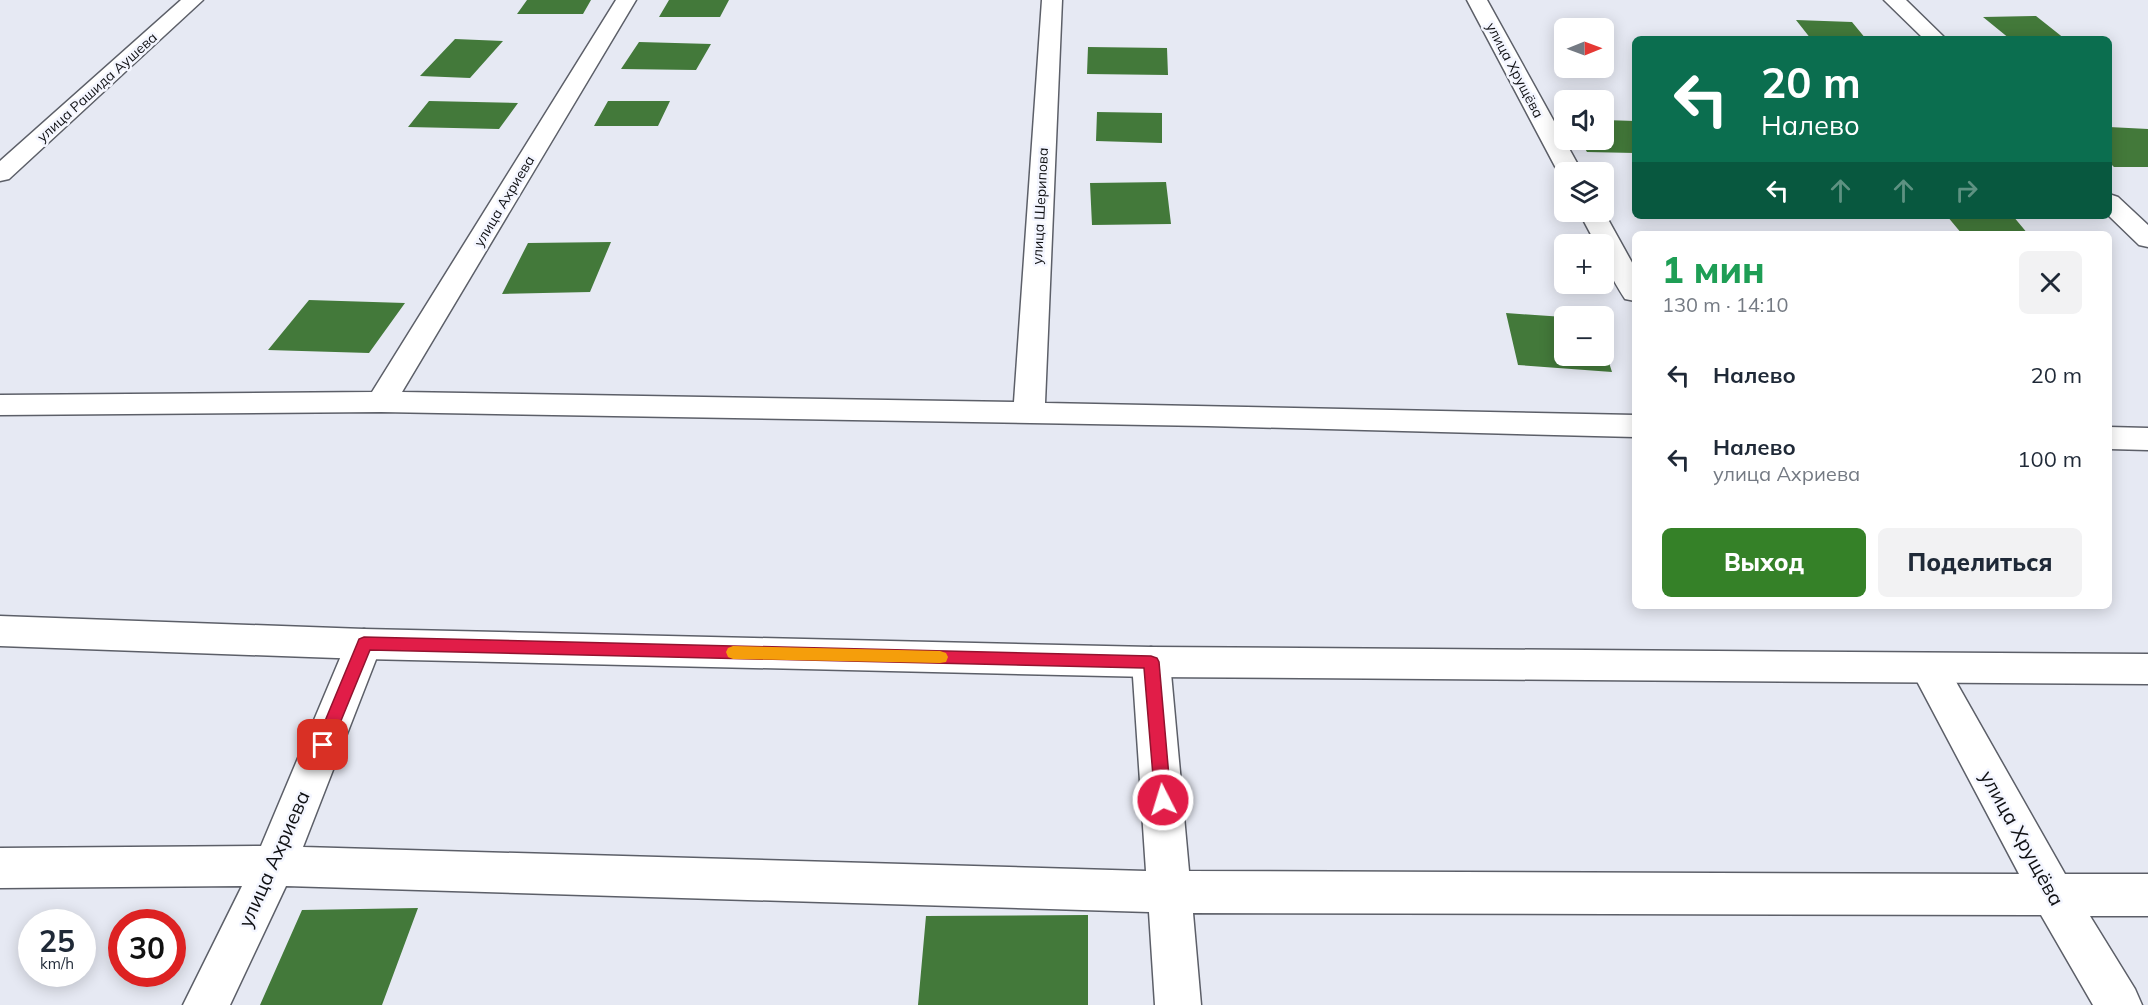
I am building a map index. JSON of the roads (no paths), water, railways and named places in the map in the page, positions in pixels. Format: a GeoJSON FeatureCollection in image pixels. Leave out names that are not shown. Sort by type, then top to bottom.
{"type":"FeatureCollection","features":[{"type":"Feature","properties":{"kind":"street","name":"улица Рашида Аушева"},"geometry":{"type":"LineString","coordinates":[[0,174],[193,0]]}},
{"type":"Feature","properties":{"kind":"street","name":"улица Ахриева"},"geometry":{"type":"LineString","coordinates":[[381,402],[626,0]]}},
{"type":"Feature","properties":{"kind":"street","name":"улица Шерипова"},"geometry":{"type":"LineString","coordinates":[[1029,413],[1052,0]]}},
{"type":"Feature","properties":{"kind":"street","name":"улица Хрущёва"},"geometry":{"type":"LineString","coordinates":[[1477,0],[1565,162]]}},
{"type":"Feature","properties":{"kind":"street"},"geometry":{"type":"LineString","coordinates":[[1894,0],[1933,36]]}},
{"type":"Feature","properties":{"kind":"street"},"geometry":{"type":"LineString","coordinates":[[2112,205],[2148,238]]}},
{"type":"Feature","properties":{"kind":"street"},"geometry":{"type":"LineString","coordinates":[[1596,222],[1632,287]]}},
{"type":"Feature","properties":{"kind":"street"},"geometry":{"type":"LineString","coordinates":[[0,405],[381,402],[1632,426]]}},
{"type":"Feature","properties":{"kind":"street"},"geometry":{"type":"LineString","coordinates":[[2112,438],[2148,439]]}},
{"type":"Feature","properties":{"kind":"street"},"geometry":{"type":"LineString","coordinates":[[0,631],[364,644],[1151,662],[2148,669]]}},
{"type":"Feature","properties":{"kind":"street","name":"улица Ахриева"},"geometry":{"type":"LineString","coordinates":[[206,1005],[274,866],[364,644]]}},
{"type":"Feature","properties":{"kind":"street"},"geometry":{"type":"LineString","coordinates":[[1151,662],[1171,892],[1178,1005]]}},
{"type":"Feature","properties":{"kind":"street","name":"улица Хрущёва"},"geometry":{"type":"LineString","coordinates":[[1929,668],[2054,896],[2119,1005]]}},
{"type":"Feature","properties":{"kind":"street"},"geometry":{"type":"LineString","coordinates":[[0,868],[274,866],[1171,892],[2148,895]]}}]}
